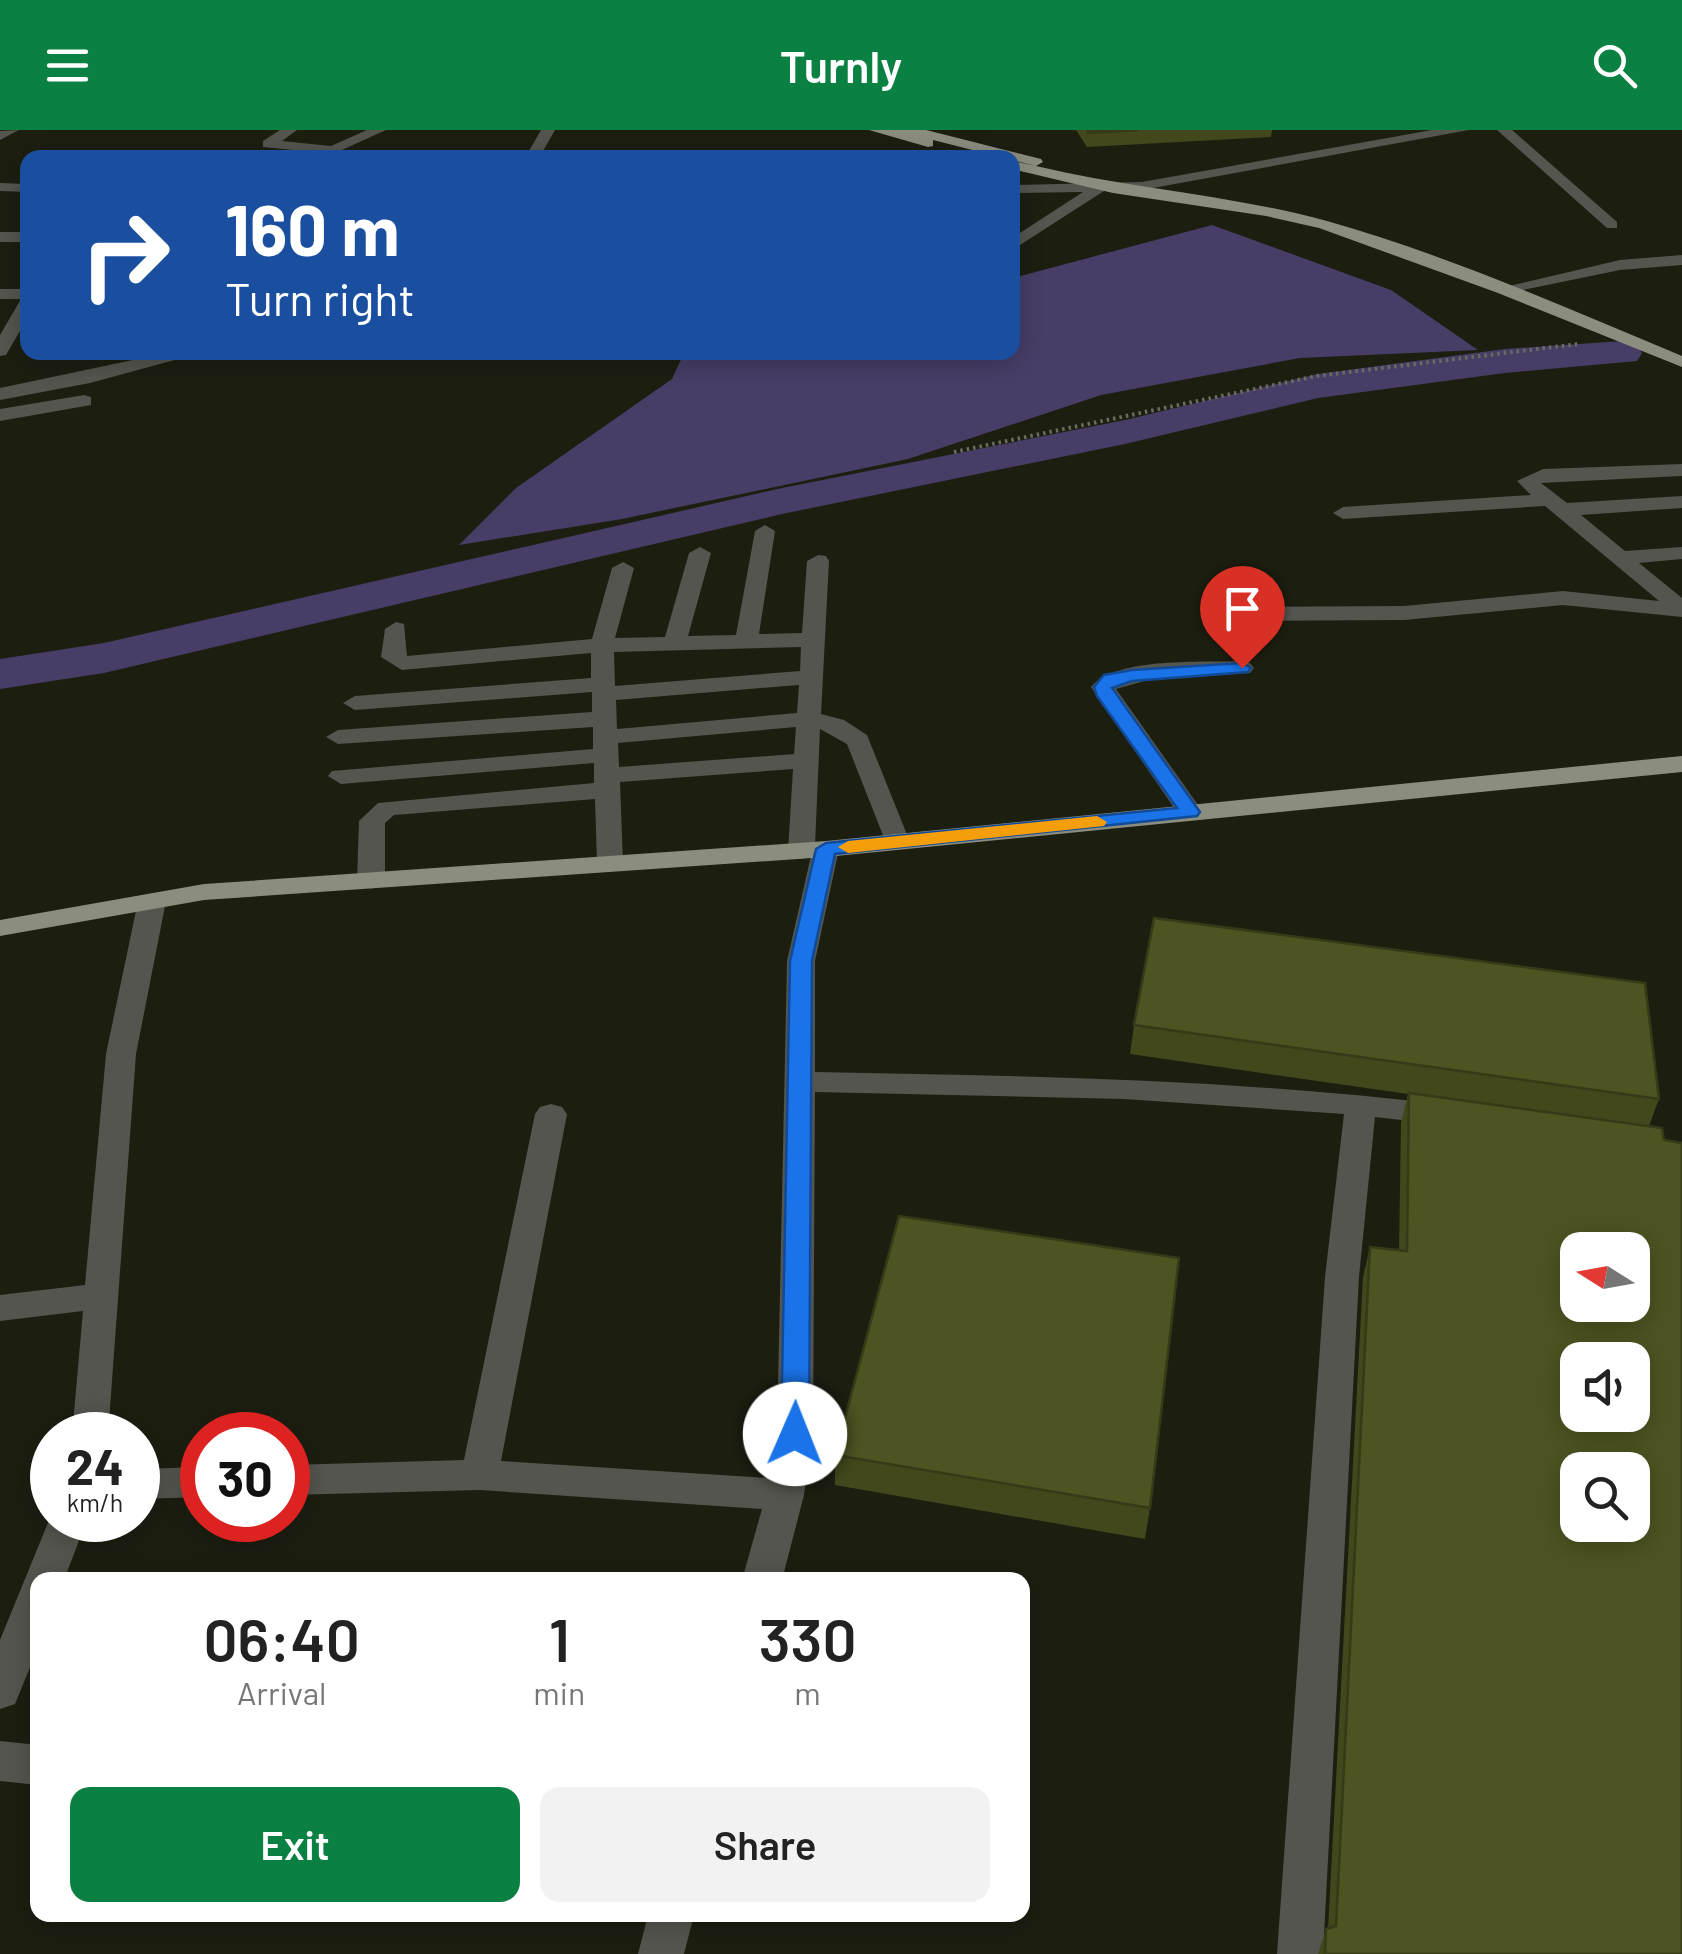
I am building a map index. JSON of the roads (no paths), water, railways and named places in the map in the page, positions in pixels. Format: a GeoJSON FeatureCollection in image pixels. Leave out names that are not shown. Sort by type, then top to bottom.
{"type":"FeatureCollection","features":[{"type":"Feature","properties":{"kind":"main road"},"geometry":{"type":"LineString","coordinates":[[876,130],[953,150]]}},
{"type":"Feature","properties":{"kind":"main road"},"geometry":{"type":"LineString","coordinates":[[908,130],[992,150]]}},
{"type":"Feature","properties":{"kind":"main road"},"geometry":{"type":"LineString","coordinates":[[1020,157],[1184,200]]}},
{"type":"Feature","properties":{"kind":"main road"},"geometry":{"type":"LineString","coordinates":[[1020,166],[1106,189],[1266,211],[1324,225],[1504,289],[1682,362]]}},
{"type":"Feature","properties":{"kind":"main road"},"geometry":{"type":"LineString","coordinates":[[0,928],[204,892],[814,850],[1682,764]]}},
{"type":"Feature","properties":{"kind":"street"},"geometry":{"type":"LineString","coordinates":[[0,136],[12,130]]}},
{"type":"Feature","properties":{"kind":"street"},"geometry":{"type":"LineString","coordinates":[[290,130],[268,144],[332,150],[379,130]]}},
{"type":"Feature","properties":{"kind":"street"},"geometry":{"type":"LineString","coordinates":[[1020,188],[1142,186],[1376,142],[1462,130]]}},
{"type":"Feature","properties":{"kind":"street"},"geometry":{"type":"LineString","coordinates":[[1504,130],[1612,225]]}},
{"type":"Feature","properties":{"kind":"street"},"geometry":{"type":"LineString","coordinates":[[1020,240],[1106,189]]}},
{"type":"Feature","properties":{"kind":"street"},"geometry":{"type":"LineString","coordinates":[[1504,289],[1620,265],[1682,260]]}},
{"type":"Feature","properties":{"kind":"street"},"geometry":{"type":"LineString","coordinates":[[0,351],[20,313]]}},
{"type":"Feature","properties":{"kind":"street"},"geometry":{"type":"LineString","coordinates":[[0,394],[158,360]]}},
{"type":"Feature","properties":{"kind":"street"},"geometry":{"type":"LineString","coordinates":[[0,415],[84,402]]}},
{"type":"Feature","properties":{"kind":"street"},"geometry":{"type":"LineString","coordinates":[[1682,470],[1532,478],[1529,486],[1682,610]]}},
{"type":"Feature","properties":{"kind":"street"},"geometry":{"type":"LineString","coordinates":[[1344,513],[1682,502]]}},
{"type":"Feature","properties":{"kind":"street"},"geometry":{"type":"LineString","coordinates":[[746,642],[766,531]]}},
{"type":"Feature","properties":{"kind":"street"},"geometry":{"type":"LineString","coordinates":[[675,643],[700,552]]}},
{"type":"Feature","properties":{"kind":"street"},"geometry":{"type":"LineString","coordinates":[[1618,558],[1682,552]]}},
{"type":"Feature","properties":{"kind":"street"},"geometry":{"type":"LineString","coordinates":[[764,1572],[785,1495],[795,1434],[801,961],[814,850],[806,761],[818,561]]}},
{"type":"Feature","properties":{"kind":"street"},"geometry":{"type":"LineString","coordinates":[[610,864],[602,644],[623,568]]}},
{"type":"Feature","properties":{"kind":"street"},"geometry":{"type":"LineString","coordinates":[[1221,614],[1364,615],[1563,598],[1682,610]]}},
{"type":"Feature","properties":{"kind":"street"},"geometry":{"type":"LineString","coordinates":[[396,629],[394,657],[402,663],[602,644],[814,640]]}},
{"type":"Feature","properties":{"kind":"street"},"geometry":{"type":"LineString","coordinates":[[1190,812],[1103,687],[1111,679],[1132,675],[1242,668]]}},
{"type":"Feature","properties":{"kind":"street"},"geometry":{"type":"LineString","coordinates":[[371,881],[372,821],[387,808],[605,736],[812,676]]}},
{"type":"Feature","properties":{"kind":"street"},"geometry":{"type":"LineString","coordinates":[[355,703],[806,761]]}},
{"type":"Feature","properties":{"kind":"street"},"geometry":{"type":"LineString","coordinates":[[341,776],[605,736],[809,718],[835,725],[858,740],[897,842]]}},
{"type":"Feature","properties":{"kind":"street"},"geometry":{"type":"LineString","coordinates":[[338,737],[605,736]]}},
{"type":"Feature","properties":{"kind":"street"},"geometry":{"type":"LineString","coordinates":[[92,1412],[120,1054],[152,901]]}},
{"type":"Feature","properties":{"kind":"street"},"geometry":{"type":"LineString","coordinates":[[801,1082],[1156,1089],[1361,1103],[1474,1118]]}},
{"type":"Feature","properties":{"kind":"street"},"geometry":{"type":"LineString","coordinates":[[1300,1954],[1342,1277],[1361,1103]]}},
{"type":"Feature","properties":{"kind":"street"},"geometry":{"type":"LineString","coordinates":[[480,1475],[552,1114]]}},
{"type":"Feature","properties":{"kind":"street"},"geometry":{"type":"LineString","coordinates":[[0,1308],[104,1296]]}},
{"type":"Feature","properties":{"kind":"street"},"geometry":{"type":"LineString","coordinates":[[310,1479],[480,1475],[785,1495]]}},
{"type":"Feature","properties":{"kind":"street"},"geometry":{"type":"LineString","coordinates":[[47,1572],[59,1542]]}},
{"type":"Feature","properties":{"kind":"street"},"geometry":{"type":"LineString","coordinates":[[0,1691],[30,1616]]}},
{"type":"Feature","properties":{"kind":"street"},"geometry":{"type":"LineString","coordinates":[[0,1761],[30,1764]]}},
{"type":"Feature","properties":{"kind":"street"},"geometry":{"type":"LineString","coordinates":[[661,1954],[669,1922]]}},
{"type":"Feature","properties":{"kind":"waterway"},"geometry":{"type":"LineString","coordinates":[[0,674],[104,658],[782,501],[1125,432],[1318,386],[1505,361],[1623,353]]}}]}
